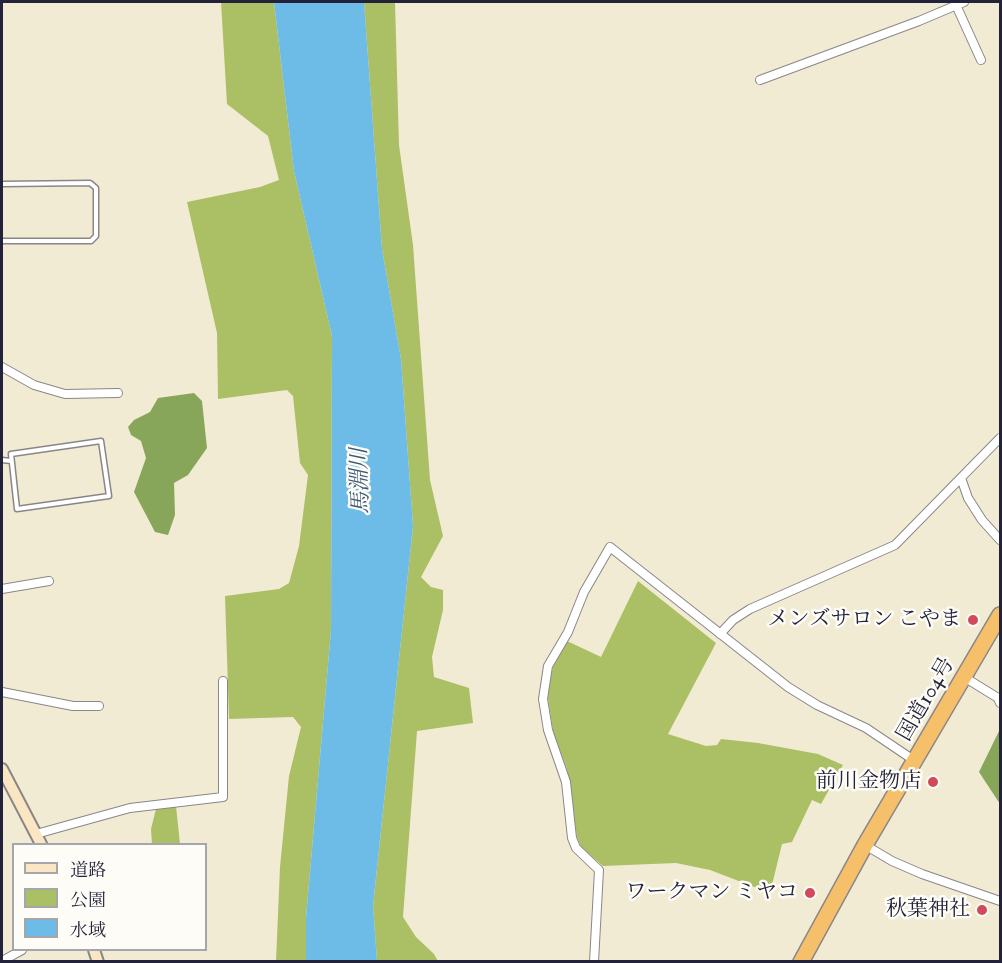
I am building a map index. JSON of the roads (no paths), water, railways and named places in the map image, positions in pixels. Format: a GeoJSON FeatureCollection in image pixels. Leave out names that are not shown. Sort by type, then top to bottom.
{"type":"FeatureCollection","features":[{"type":"Feature","properties":{"kind":"highway","name":"国道104号"},"geometry":{"type":"LineString","coordinates":[[801,962],[865,844],[1000,615]]}},
{"type":"Feature","properties":{"kind":"street"},"geometry":{"type":"LineString","coordinates":[[760,80],[960,3],[981,60]]}},
{"type":"Feature","properties":{"kind":"street"},"geometry":{"type":"LineString","coordinates":[[2,367],[34,384],[65,394],[118,393]]}},
{"type":"Feature","properties":{"kind":"street"},"geometry":{"type":"LineString","coordinates":[[720,634],[733,620],[750,609],[895,545],[1000,438]]}},
{"type":"Feature","properties":{"kind":"street"},"geometry":{"type":"LineString","coordinates":[[961,478],[968,498],[982,520],[1000,540]]}},
{"type":"Feature","properties":{"kind":"street"},"geometry":{"type":"LineString","coordinates":[[594,962],[599,870],[576,848],[572,838],[566,782],[545,718],[543,699],[548,666],[568,632],[584,592],[610,546],[788,687],[817,705],[866,728],[915,761]]}},
{"type":"Feature","properties":{"kind":"street"},"geometry":{"type":"LineString","coordinates":[[2,589],[49,581]]}},
{"type":"Feature","properties":{"kind":"street"},"geometry":{"type":"LineString","coordinates":[[964,677],[1000,699]]}},
{"type":"Feature","properties":{"kind":"street"},"geometry":{"type":"LineString","coordinates":[[2,769],[38,839],[130,808],[223,797],[223,681]]}},
{"type":"Feature","properties":{"kind":"street"},"geometry":{"type":"LineString","coordinates":[[2,692],[73,706],[99,706]]}},
{"type":"Feature","properties":{"kind":"street"},"geometry":{"type":"LineString","coordinates":[[865,844],[892,861],[922,874],[1000,901]]}},
{"type":"Feature","properties":{"kind":"street"},"geometry":{"type":"LineString","coordinates":[[2,961],[20,951]]}},
{"type":"Feature","properties":{"kind":"lane"},"geometry":{"type":"LineString","coordinates":[[2,184],[90,183],[96,188],[96,236],[91,240],[2,241]]}},
{"type":"Feature","properties":{"kind":"lane"},"geometry":{"type":"LineString","coordinates":[[101,441],[109,496],[17,509],[11,461],[11,454],[101,441]]}},
{"type":"Feature","properties":{"kind":"lane"},"geometry":{"type":"LineString","coordinates":[[2,460],[11,461]]}},
{"type":"Feature","properties":{"kind":"water","name":"馬淵川"},"geometry":{"type":"Polygon","coordinates":[[[274,2],[364,2],[382,249],[401,359],[413,526],[373,906],[377,961],[306,961],[306,918],[331,630],[332,336],[294,171],[274,2]]]}},
{"type":"Feature","properties":{"kind":"place","name":"メンズサロン こやま"},"geometry":{"type":"Point","coordinates":[973,620]}},
{"type":"Feature","properties":{"kind":"place","name":"前川金物店"},"geometry":{"type":"Point","coordinates":[933,782]}},
{"type":"Feature","properties":{"kind":"place","name":"ワークマン ミヤコ"},"geometry":{"type":"Point","coordinates":[810,893]}},
{"type":"Feature","properties":{"kind":"place","name":"秋葉神社"},"geometry":{"type":"Point","coordinates":[982,910]}}]}
